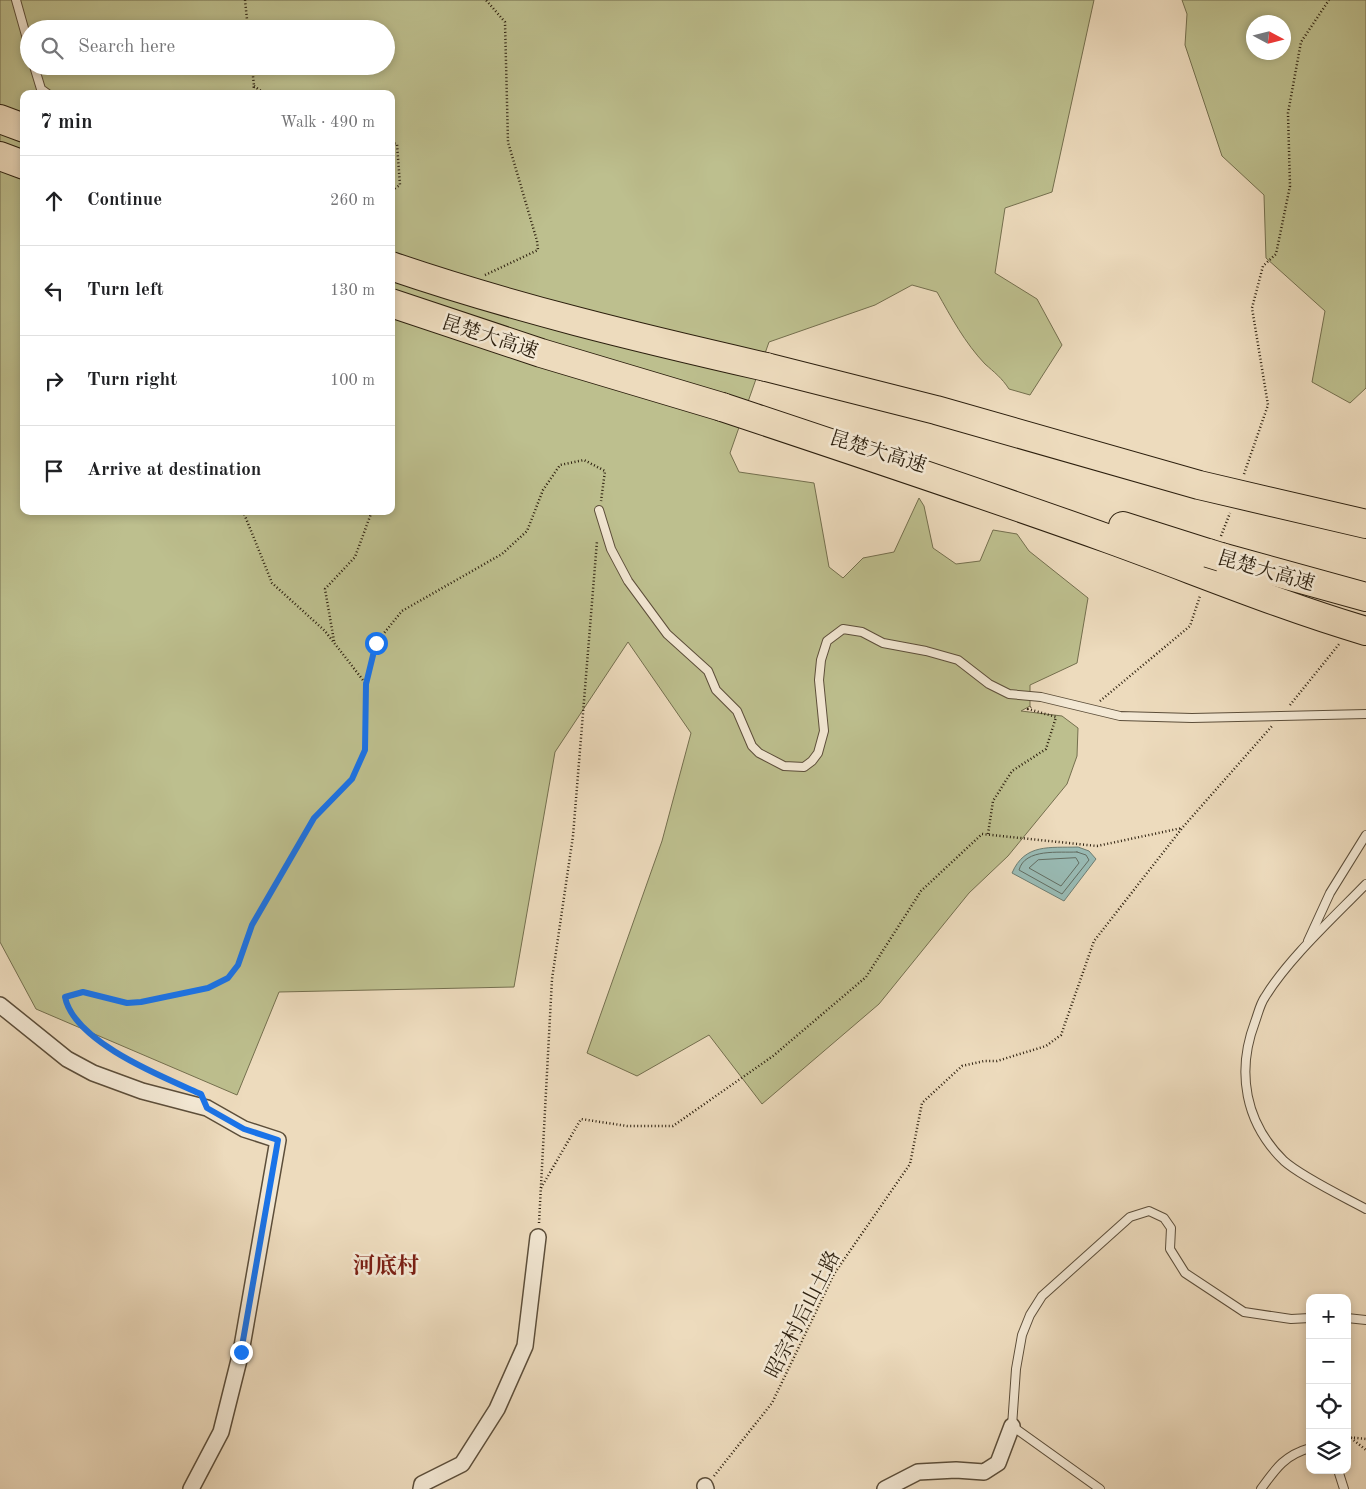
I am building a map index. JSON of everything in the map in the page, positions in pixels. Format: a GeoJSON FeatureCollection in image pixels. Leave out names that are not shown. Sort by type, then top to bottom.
{"type":"FeatureCollection","features":[{"type":"Feature","properties":{"kind":"highway"},"geometry":{"type":"LineString","coordinates":[[0,119],[20,126]]}},
{"type":"Feature","properties":{"kind":"highway"},"geometry":{"type":"LineString","coordinates":[[0,156],[20,164]]}},
{"type":"Feature","properties":{"kind":"highway","name":"昆楚大高速"},"geometry":{"type":"LineString","coordinates":[[395,267],[447,285],[567,320],[936,410],[1199,485],[1366,524]]}},
{"type":"Feature","properties":{"kind":"highway","name":"昆楚大高速"},"geometry":{"type":"LineString","coordinates":[[395,304],[541,353],[722,407],[858,443],[1214,555],[1365,596]]}},
{"type":"Feature","properties":{"kind":"highway"},"geometry":{"type":"LineString","coordinates":[[722,407],[950,482],[1135,549],[1245,592],[1366,631]]}},
{"type":"Feature","properties":{"kind":"street"},"geometry":{"type":"LineString","coordinates":[[0,1005],[38,1033],[67,1059],[93,1072],[142,1091],[207,1108],[244,1129],[278,1140],[241,1352],[221,1432],[191,1489]]}},
{"type":"Feature","properties":{"kind":"street"},"geometry":{"type":"LineString","coordinates":[[421,1489],[422,1484],[462,1464],[497,1409],[525,1346],[538,1237]]}},
{"type":"Feature","properties":{"kind":"street"},"geometry":{"type":"LineString","coordinates":[[885,1489],[918,1472],[956,1470],[984,1472],[998,1463],[1012,1426]]}},
{"type":"Feature","properties":{"kind":"lane"},"geometry":{"type":"LineString","coordinates":[[16,0],[22,20]]}},
{"type":"Feature","properties":{"kind":"lane"},"geometry":{"type":"LineString","coordinates":[[37,75],[42,90]]}},
{"type":"Feature","properties":{"kind":"lane"},"geometry":{"type":"LineString","coordinates":[[600,510],[611,549],[628,581],[667,634],[702,663],[708,671],[716,690],[737,711],[752,746],[759,753],[784,766],[804,767],[818,753],[824,731],[819,680],[821,660],[827,641],[843,629],[862,632],[883,643],[926,651],[958,660],[989,684],[1009,694],[1041,697],[1120,716],[1279,717],[1366,714]]}},
{"type":"Feature","properties":{"kind":"lane"},"geometry":{"type":"LineString","coordinates":[[1306,946],[1330,893],[1366,835]]}},
{"type":"Feature","properties":{"kind":"lane"},"geometry":{"type":"LineString","coordinates":[[1366,884],[1306,946],[1264,998],[1252,1030],[1245,1074],[1248,1102],[1262,1132],[1285,1162],[1366,1209]]}},
{"type":"Feature","properties":{"kind":"lane"},"geometry":{"type":"LineString","coordinates":[[1100,1489],[1012,1426],[1016,1369],[1022,1335],[1030,1315],[1042,1296],[1130,1217],[1149,1211],[1164,1218],[1171,1228],[1170,1249],[1185,1274],[1244,1312],[1306,1318]]}},
{"type":"Feature","properties":{"kind":"lane"},"geometry":{"type":"LineString","coordinates":[[1351,1318],[1366,1320]]}},
{"type":"Feature","properties":{"kind":"lane"},"geometry":{"type":"LineString","coordinates":[[1261,1489],[1276,1468],[1293,1453],[1306,1449]]}},
{"type":"Feature","properties":{"kind":"lane"},"geometry":{"type":"LineString","coordinates":[[1339,1474],[1344,1489]]}},
{"type":"Feature","properties":{"kind":"path"},"geometry":{"type":"LineString","coordinates":[[245,0],[247,20]]}},
{"type":"Feature","properties":{"kind":"path"},"geometry":{"type":"LineString","coordinates":[[477,278],[538,250],[508,142],[505,22],[486,0]]}},
{"type":"Feature","properties":{"kind":"path"},"geometry":{"type":"LineString","coordinates":[[1243,476],[1268,405],[1252,308],[1263,266],[1276,254],[1290,186],[1288,113],[1301,42],[1329,0]]}},
{"type":"Feature","properties":{"kind":"path"},"geometry":{"type":"LineString","coordinates":[[253,75],[253,90]]}},
{"type":"Feature","properties":{"kind":"path"},"geometry":{"type":"LineString","coordinates":[[254,86],[260,90]]}},
{"type":"Feature","properties":{"kind":"path"},"geometry":{"type":"LineString","coordinates":[[395,144],[398,144],[400,185],[395,188]]}},
{"type":"Feature","properties":{"kind":"path"},"geometry":{"type":"LineString","coordinates":[[183,1086],[138,1066],[92,1035],[68,1009],[65,997],[83,992],[127,1003],[141,1002],[208,988],[228,978],[238,965],[252,925],[314,818],[352,779],[365,750],[366,684],[376,643],[402,611],[502,554],[515,543],[527,531],[543,490],[560,465],[584,460],[605,471],[600,510]]}},
{"type":"Feature","properties":{"kind":"path"},"geometry":{"type":"LineString","coordinates":[[245,515],[272,583],[325,631],[366,684]]}},
{"type":"Feature","properties":{"kind":"path"},"geometry":{"type":"LineString","coordinates":[[335,643],[325,589],[355,557],[371,515]]}},
{"type":"Feature","properties":{"kind":"path"},"geometry":{"type":"LineString","coordinates":[[538,1237],[552,979],[574,836],[597,539]]}},
{"type":"Feature","properties":{"kind":"path"},"geometry":{"type":"LineString","coordinates":[[1089,710],[1190,626],[1201,594]]}},
{"type":"Feature","properties":{"kind":"path","name":"昭宗村后山土路"},"geometry":{"type":"LineString","coordinates":[[706,1488],[772,1403],[834,1274],[910,1164],[922,1103],[962,1066],[984,1061],[997,1061],[1046,1046],[1061,1035],[1094,941],[1183,827],[1328,660],[1341,641]]}},
{"type":"Feature","properties":{"kind":"path"},"geometry":{"type":"LineString","coordinates":[[987,834],[993,801],[1012,771],[1046,749],[1056,717],[1028,709],[1041,697]]}},
{"type":"Feature","properties":{"kind":"path"},"geometry":{"type":"LineString","coordinates":[[541,1189],[581,1120],[627,1126],[673,1126],[773,1056],[866,977],[921,891],[982,834],[1097,846],[1183,827]]}},
{"type":"Feature","properties":{"kind":"path"},"geometry":{"type":"LineString","coordinates":[[1351,1438],[1366,1439]]}},
{"type":"Feature","properties":{"kind":"path"},"geometry":{"type":"LineString","coordinates":[[1351,1439],[1366,1450]]}},
{"type":"Feature","properties":{"kind":"green space"},"geometry":{"type":"Polygon","coordinates":[[[0,0],[1094,0],[1052,192],[1005,208],[995,273],[1037,299],[1062,345],[1030,395],[1009,389],[1001,378],[985,364],[965,339],[937,292],[912,285],[875,305],[769,342],[730,453],[739,472],[814,483],[829,567],[843,578],[863,558],[894,552],[919,498],[924,506],[933,548],[956,564],[980,561],[993,530],[1017,534],[1029,551],[1088,598],[1077,663],[1030,685],[1030,706],[1021,711],[1062,716],[1078,728],[1077,756],[1067,784],[1008,856],[969,893],[879,1004],[762,1104],[709,1035],[637,1076],[587,1053],[662,841],[691,733],[628,642],[555,752],[514,987],[279,992],[237,1095],[36,1009],[0,942],[0,0]]]}},
{"type":"Feature","properties":{"kind":"green space"},"geometry":{"type":"Polygon","coordinates":[[[1182,0],[1366,0],[1366,388],[1350,403],[1312,382],[1325,311],[1266,258],[1264,195],[1222,156],[1185,45],[1187,14],[1182,0]]]}},
{"type":"Feature","properties":{"kind":"water"},"geometry":{"type":"Polygon","coordinates":[[[1078,847],[1089,851],[1096,859],[1064,901],[1012,873],[1017,863],[1031,852],[1048,848],[1078,847]]]}},
{"type":"Feature","properties":{"kind":"district","name":"河底村"},"geometry":{"type":"Point","coordinates":[386,1265]}},
{"type":"Feature","properties":{"kind":"route"},"geometry":{"type":"LineString","coordinates":[[241,1352],[278,1140],[244,1129],[207,1108],[201,1094],[138,1066],[92,1035],[68,1009],[65,997],[83,992],[127,1003],[141,1002],[208,988],[228,978],[238,965],[252,925],[314,818],[352,779],[365,750],[366,684],[376,643]]}}]}
